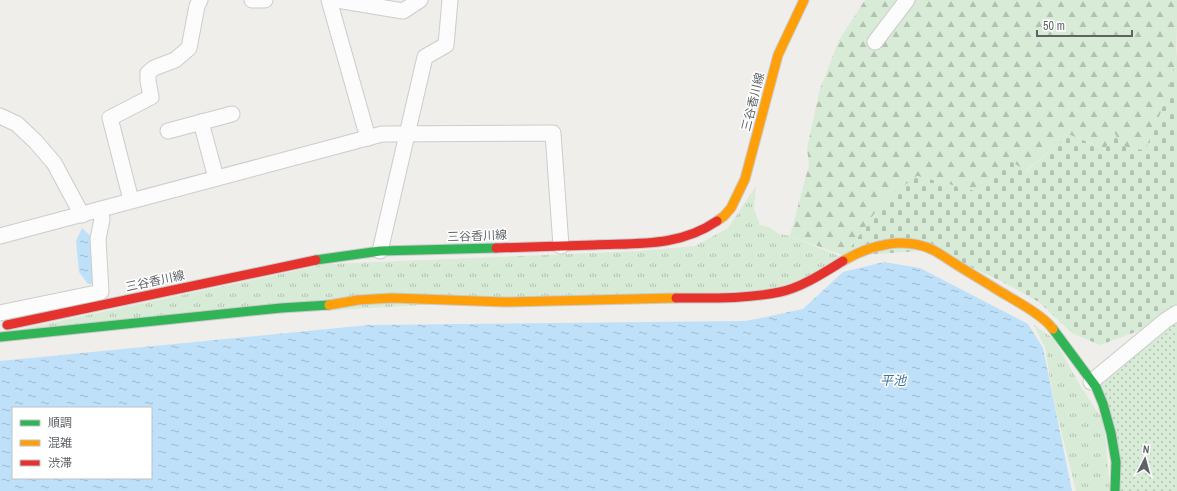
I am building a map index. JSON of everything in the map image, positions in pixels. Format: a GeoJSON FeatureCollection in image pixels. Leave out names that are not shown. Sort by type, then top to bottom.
{"type":"FeatureCollection","features":[{"type":"Feature","properties":{"kind":"street"},"geometry":{"type":"LineString","coordinates":[[131,200],[110,118],[151,97],[148,73],[154,68],[175,60],[189,48],[197,6],[200,0]]}},
{"type":"Feature","properties":{"kind":"street"},"geometry":{"type":"LineString","coordinates":[[252,0],[265,0]]}},
{"type":"Feature","properties":{"kind":"street"},"geometry":{"type":"LineString","coordinates":[[329,0],[368,138]]}},
{"type":"Feature","properties":{"kind":"street"},"geometry":{"type":"LineString","coordinates":[[337,0],[403,11],[420,0]]}},
{"type":"Feature","properties":{"kind":"street"},"geometry":{"type":"LineString","coordinates":[[380,251],[425,57],[446,45],[450,0]]}},
{"type":"Feature","properties":{"kind":"street","name":"三谷香川線"},"geometry":{"type":"LineString","coordinates":[[0,327],[316,260],[380,251],[672,241],[691,236],[705,230],[723,217],[737,198],[745,179],[778,55],[804,0]]}},
{"type":"Feature","properties":{"kind":"street"},"geometry":{"type":"LineString","coordinates":[[876,42],[907,0]]}},
{"type":"Feature","properties":{"kind":"street"},"geometry":{"type":"LineString","coordinates":[[168,131],[232,114]]}},
{"type":"Feature","properties":{"kind":"street"},"geometry":{"type":"LineString","coordinates":[[1,118],[17,124],[36,142],[54,163],[82,215]]}},
{"type":"Feature","properties":{"kind":"street"},"geometry":{"type":"LineString","coordinates":[[201,122],[216,178]]}},
{"type":"Feature","properties":{"kind":"street"},"geometry":{"type":"LineString","coordinates":[[0,236],[382,134],[553,133],[561,246]]}},
{"type":"Feature","properties":{"kind":"street"},"geometry":{"type":"LineString","coordinates":[[0,313],[101,292],[98,239],[102,219],[100,210]]}},
{"type":"Feature","properties":{"kind":"street"},"geometry":{"type":"LineString","coordinates":[[0,337],[281,308],[324,306],[358,300],[392,298],[505,302],[737,297],[781,292],[810,280],[857,253],[881,245],[898,243],[916,245],[932,250],[1011,298],[1048,323],[1096,387],[1103,404],[1111,433],[1116,462],[1115,491]]}},
{"type":"Feature","properties":{"kind":"street"},"geometry":{"type":"LineString","coordinates":[[1091,382],[1166,320],[1177,313]]}},
{"type":"Feature","properties":{"kind":"green space"},"geometry":{"type":"Polygon","coordinates":[[[865,0],[1177,0],[1177,43],[1175,68],[1166,100],[1145,150],[1134,149],[1122,145],[1114,132],[1106,149],[1070,135],[1025,171],[1009,160],[979,192],[917,176],[845,256],[790,236],[809,165],[807,148],[820,89],[839,40],[865,0]]]}},
{"type":"Feature","properties":{"kind":"green space"},"geometry":{"type":"Polygon","coordinates":[[[1177,48],[1177,304],[1141,330],[1100,345],[1072,333],[1039,302],[1003,282],[935,250],[845,256],[883,201],[917,176],[979,192],[1009,160],[1026,171],[1070,135],[1105,149],[1114,131],[1119,141],[1125,146],[1145,150],[1161,113],[1169,88],[1177,48]]]}},
{"type":"Feature","properties":{"kind":"green space"},"geometry":{"type":"Polygon","coordinates":[[[756,186],[754,209],[760,225],[769,227],[779,234],[790,236],[844,258],[780,290],[505,300],[22,329],[328,264],[640,251],[695,246],[728,228],[756,186]]]}},
{"type":"Feature","properties":{"kind":"green space"},"geometry":{"type":"Polygon","coordinates":[[[1177,320],[1177,491],[1118,491],[1095,369],[1137,346],[1177,320]]]}},
{"type":"Feature","properties":{"kind":"green space"},"geometry":{"type":"Polygon","coordinates":[[[1034,325],[1054,339],[1081,387],[1104,422],[1110,491],[1076,491],[1055,406],[1046,350],[1034,325]]]}},
{"type":"Feature","properties":{"kind":"water"},"geometry":{"type":"Polygon","coordinates":[[[82,228],[92,237],[96,279],[91,284],[88,284],[79,272],[76,241],[82,228]]]}},
{"type":"Feature","properties":{"kind":"water","name":"平池"},"geometry":{"type":"Polygon","coordinates":[[[884,262],[920,268],[1028,324],[1043,348],[1072,491],[0,491],[0,361],[369,325],[746,321],[803,309],[843,272],[884,262]]]}},
{"type":"Feature","properties":{"kind":"traffic: fast"},"geometry":{"type":"LineString","coordinates":[[316,260],[380,251],[496,248]]}},
{"type":"Feature","properties":{"kind":"traffic: fast"},"geometry":{"type":"LineString","coordinates":[[0,337],[281,308],[329,305]]}},
{"type":"Feature","properties":{"kind":"traffic: fast"},"geometry":{"type":"LineString","coordinates":[[1053,329],[1096,387],[1103,404],[1111,433],[1116,462],[1115,491]]}},
{"type":"Feature","properties":{"kind":"traffic: slow"},"geometry":{"type":"LineString","coordinates":[[717,221],[731,208],[745,179],[778,55],[804,0]]}},
{"type":"Feature","properties":{"kind":"traffic: slow"},"geometry":{"type":"LineString","coordinates":[[843,261],[853,255],[887,244],[899,243],[922,246],[939,253],[1026,307],[1042,318],[1053,329]]}},
{"type":"Feature","properties":{"kind":"traffic: slow"},"geometry":{"type":"LineString","coordinates":[[329,305],[358,300],[392,298],[505,302],[676,298]]}},
{"type":"Feature","properties":{"kind":"traffic: jam"},"geometry":{"type":"LineString","coordinates":[[496,248],[658,242],[688,235],[717,221]]}},
{"type":"Feature","properties":{"kind":"traffic: jam"},"geometry":{"type":"LineString","coordinates":[[7,325],[316,260]]}},
{"type":"Feature","properties":{"kind":"traffic: jam"},"geometry":{"type":"LineString","coordinates":[[676,298],[742,297],[780,292],[796,287],[821,275],[843,261]]}}]}
